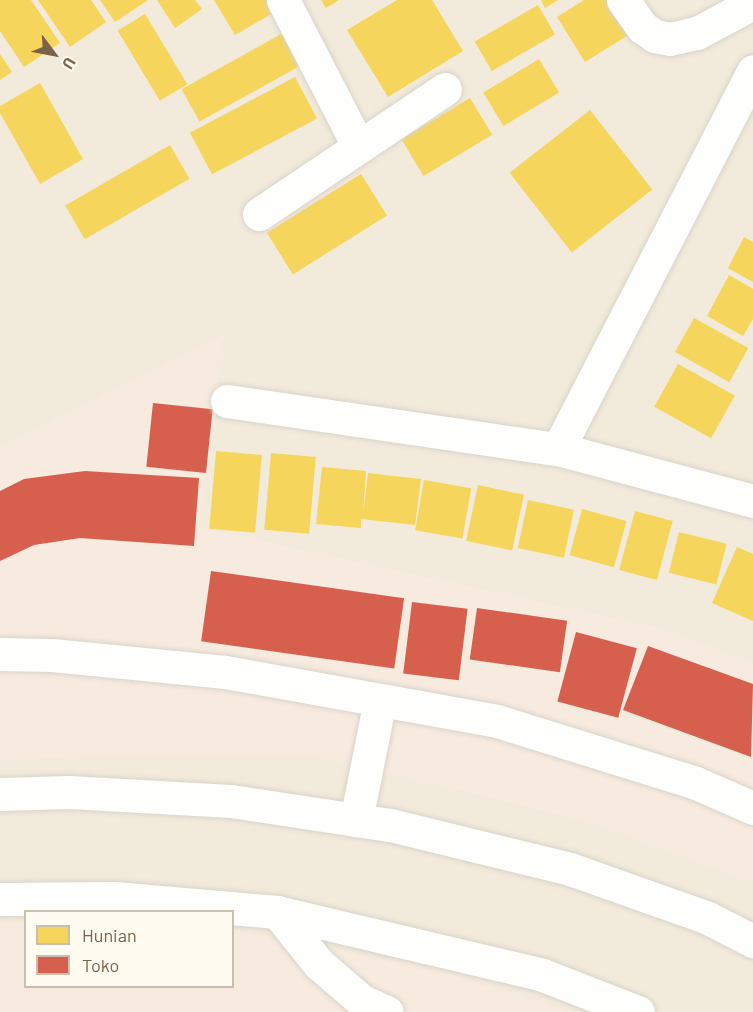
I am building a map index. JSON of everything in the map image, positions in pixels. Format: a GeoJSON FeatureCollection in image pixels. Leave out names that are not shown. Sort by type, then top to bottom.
{"type":"FeatureCollection","features":[{"type":"Feature","properties":{"kind":"street"},"geometry":{"type":"LineString","coordinates":[[283,0],[359,147]]}},
{"type":"Feature","properties":{"kind":"street"},"geometry":{"type":"LineString","coordinates":[[622,0],[642,27],[655,36],[670,39],[697,33],[753,3]]}},
{"type":"Feature","properties":{"kind":"street"},"geometry":{"type":"LineString","coordinates":[[558,449],[753,71]]}},
{"type":"Feature","properties":{"kind":"street"},"geometry":{"type":"LineString","coordinates":[[259,214],[445,89]]}},
{"type":"Feature","properties":{"kind":"street"},"geometry":{"type":"LineString","coordinates":[[227,401],[558,449],[753,501]]}},
{"type":"Feature","properties":{"kind":"street"},"geometry":{"type":"LineString","coordinates":[[0,654],[52,655],[225,672],[497,721],[696,783],[753,808]]}},
{"type":"Feature","properties":{"kind":"street"},"geometry":{"type":"LineString","coordinates":[[356,820],[380,700]]}},
{"type":"Feature","properties":{"kind":"street"},"geometry":{"type":"LineString","coordinates":[[0,794],[69,792],[231,801],[390,825],[570,869],[708,918],[753,941]]}},
{"type":"Feature","properties":{"kind":"street"},"geometry":{"type":"LineString","coordinates":[[0,899],[114,898],[277,912],[543,975],[638,1012]]}},
{"type":"Feature","properties":{"kind":"street"},"geometry":{"type":"LineString","coordinates":[[277,912],[319,964],[362,1001],[387,1012]]}},
{"type":"Feature","properties":{"kind":"shaded area"},"geometry":{"type":"Polygon","coordinates":[[[0,0],[753,0],[753,1012],[0,1012],[0,0]]]}},
{"type":"Feature","properties":{"kind":"shaded area"},"geometry":{"type":"Polygon","coordinates":[[[224,335],[198,527],[655,627],[753,663],[753,882],[590,822],[313,755],[92,756],[0,761],[0,448],[224,335]]]}},
{"type":"Feature","properties":{"kind":"shaded area"},"geometry":{"type":"Polygon","coordinates":[[[0,923],[24,923],[24,988],[234,988],[234,929],[440,971],[570,1012],[0,1012],[0,923]]]}},
{"type":"Feature","properties":{"kind":"building: Hunian"},"geometry":{"type":"Polygon","coordinates":[[[0,0],[31,0],[60,43],[24,67],[0,31],[0,0]]]}},
{"type":"Feature","properties":{"kind":"building: Hunian"},"geometry":{"type":"Polygon","coordinates":[[[38,0],[91,0],[106,22],[70,47],[38,0]]]}},
{"type":"Feature","properties":{"kind":"building: Hunian"},"geometry":{"type":"Polygon","coordinates":[[[100,0],[148,0],[115,22],[100,0]]]}},
{"type":"Feature","properties":{"kind":"building: Hunian"},"geometry":{"type":"Polygon","coordinates":[[[157,0],[195,0],[202,9],[175,28],[157,0]]]}},
{"type":"Feature","properties":{"kind":"building: Hunian"},"geometry":{"type":"Polygon","coordinates":[[[214,0],[272,0],[278,10],[235,35],[214,0]]]}},
{"type":"Feature","properties":{"kind":"building: Hunian"},"geometry":{"type":"Polygon","coordinates":[[[321,0],[339,0],[326,8],[321,0]]]}},
{"type":"Feature","properties":{"kind":"building: Hunian"},"geometry":{"type":"Polygon","coordinates":[[[397,0],[432,0],[463,51],[388,97],[347,30],[397,0]]]}},
{"type":"Feature","properties":{"kind":"building: Hunian"},"geometry":{"type":"Polygon","coordinates":[[[541,0],[558,0],[545,8],[541,0]]]}},
{"type":"Feature","properties":{"kind":"building: Hunian"},"geometry":{"type":"Polygon","coordinates":[[[584,0],[616,0],[635,31],[585,62],[557,17],[584,0]]]}},
{"type":"Feature","properties":{"kind":"building: Hunian"},"geometry":{"type":"Polygon","coordinates":[[[538,5],[555,34],[492,71],[475,42],[538,5]]]}},
{"type":"Feature","properties":{"kind":"building: Hunian"},"geometry":{"type":"Polygon","coordinates":[[[145,14],[187,84],[160,101],[118,30],[145,14]]]}},
{"type":"Feature","properties":{"kind":"building: Hunian"},"geometry":{"type":"Polygon","coordinates":[[[283,33],[301,65],[199,122],[182,89],[283,33]]]}},
{"type":"Feature","properties":{"kind":"building: Hunian"},"geometry":{"type":"Polygon","coordinates":[[[0,54],[12,72],[0,80],[0,54]]]}},
{"type":"Feature","properties":{"kind":"building: Hunian"},"geometry":{"type":"Polygon","coordinates":[[[539,59],[559,92],[503,126],[483,92],[539,59]]]}},
{"type":"Feature","properties":{"kind":"building: Hunian"},"geometry":{"type":"Polygon","coordinates":[[[295,77],[317,118],[212,174],[190,133],[295,77]]]}},
{"type":"Feature","properties":{"kind":"building: Hunian"},"geometry":{"type":"Polygon","coordinates":[[[40,83],[83,159],[40,184],[0,113],[0,106],[40,83]]]}},
{"type":"Feature","properties":{"kind":"building: Hunian"},"geometry":{"type":"Polygon","coordinates":[[[470,98],[492,135],[424,176],[401,139],[470,98]]]}},
{"type":"Feature","properties":{"kind":"building: Hunian"},"geometry":{"type":"Polygon","coordinates":[[[590,110],[652,190],[572,252],[510,173],[590,110]]]}},
{"type":"Feature","properties":{"kind":"building: Hunian"},"geometry":{"type":"Polygon","coordinates":[[[170,145],[190,179],[85,239],[65,206],[170,145]]]}},
{"type":"Feature","properties":{"kind":"building: Hunian"},"geometry":{"type":"Polygon","coordinates":[[[361,174],[387,216],[293,274],[267,233],[361,174]]]}},
{"type":"Feature","properties":{"kind":"building: Hunian"},"geometry":{"type":"Polygon","coordinates":[[[744,237],[753,242],[753,282],[728,268],[744,237]]]}},
{"type":"Feature","properties":{"kind":"building: Hunian"},"geometry":{"type":"Polygon","coordinates":[[[729,275],[753,289],[753,319],[743,336],[707,316],[729,275]]]}},
{"type":"Feature","properties":{"kind":"building: Hunian"},"geometry":{"type":"Polygon","coordinates":[[[694,318],[748,348],[729,382],[675,352],[694,318]]]}},
{"type":"Feature","properties":{"kind":"building: Hunian"},"geometry":{"type":"Polygon","coordinates":[[[678,364],[735,396],[711,438],[654,407],[678,364]]]}},
{"type":"Feature","properties":{"kind":"building: Hunian"},"geometry":{"type":"Polygon","coordinates":[[[216,451],[262,455],[255,533],[209,529],[216,451]]]}},
{"type":"Feature","properties":{"kind":"building: Hunian"},"geometry":{"type":"Polygon","coordinates":[[[271,453],[316,457],[309,534],[264,530],[271,453]]]}},
{"type":"Feature","properties":{"kind":"building: Hunian"},"geometry":{"type":"Polygon","coordinates":[[[322,467],[366,471],[363,514],[368,473],[421,479],[415,525],[361,519],[361,528],[316,524],[322,467]]]}},
{"type":"Feature","properties":{"kind":"building: Hunian"},"geometry":{"type":"Polygon","coordinates":[[[424,480],[471,488],[462,539],[415,530],[424,480]]]}},
{"type":"Feature","properties":{"kind":"building: Hunian"},"geometry":{"type":"Polygon","coordinates":[[[478,485],[524,495],[512,551],[466,541],[478,485]]]}},
{"type":"Feature","properties":{"kind":"building: Hunian"},"geometry":{"type":"Polygon","coordinates":[[[528,500],[574,510],[564,558],[518,548],[528,500]]]}},
{"type":"Feature","properties":{"kind":"building: Hunian"},"geometry":{"type":"Polygon","coordinates":[[[582,509],[626,521],[614,567],[570,555],[582,509]]]}},
{"type":"Feature","properties":{"kind":"building: Hunian"},"geometry":{"type":"Polygon","coordinates":[[[635,511],[673,521],[657,580],[619,570],[635,511]]]}},
{"type":"Feature","properties":{"kind":"building: Hunian"},"geometry":{"type":"Polygon","coordinates":[[[679,532],[727,544],[716,585],[669,573],[679,532]]]}},
{"type":"Feature","properties":{"kind":"building: Hunian"},"geometry":{"type":"Polygon","coordinates":[[[737,547],[753,554],[753,621],[712,603],[737,547]]]}},
{"type":"Feature","properties":{"kind":"building: Toko"},"geometry":{"type":"Polygon","coordinates":[[[153,403],[213,409],[206,473],[146,467],[153,403]]]}},
{"type":"Feature","properties":{"kind":"building: Toko"},"geometry":{"type":"Polygon","coordinates":[[[85,471],[199,478],[194,546],[80,538],[34,545],[0,561],[0,491],[24,479],[85,471]]]}},
{"type":"Feature","properties":{"kind":"building: Toko"},"geometry":{"type":"Polygon","coordinates":[[[211,571],[404,598],[394,668],[201,641],[211,571]]]}},
{"type":"Feature","properties":{"kind":"building: Toko"},"geometry":{"type":"Polygon","coordinates":[[[412,602],[468,609],[459,680],[403,673],[412,602]]]}},
{"type":"Feature","properties":{"kind":"building: Toko"},"geometry":{"type":"Polygon","coordinates":[[[477,608],[567,621],[560,672],[470,659],[477,608]]]}},
{"type":"Feature","properties":{"kind":"building: Toko"},"geometry":{"type":"Polygon","coordinates":[[[576,632],[637,648],[618,718],[557,702],[576,632]]]}},
{"type":"Feature","properties":{"kind":"building: Toko"},"geometry":{"type":"Polygon","coordinates":[[[648,646],[753,684],[751,757],[623,710],[648,646]]]}}]}
